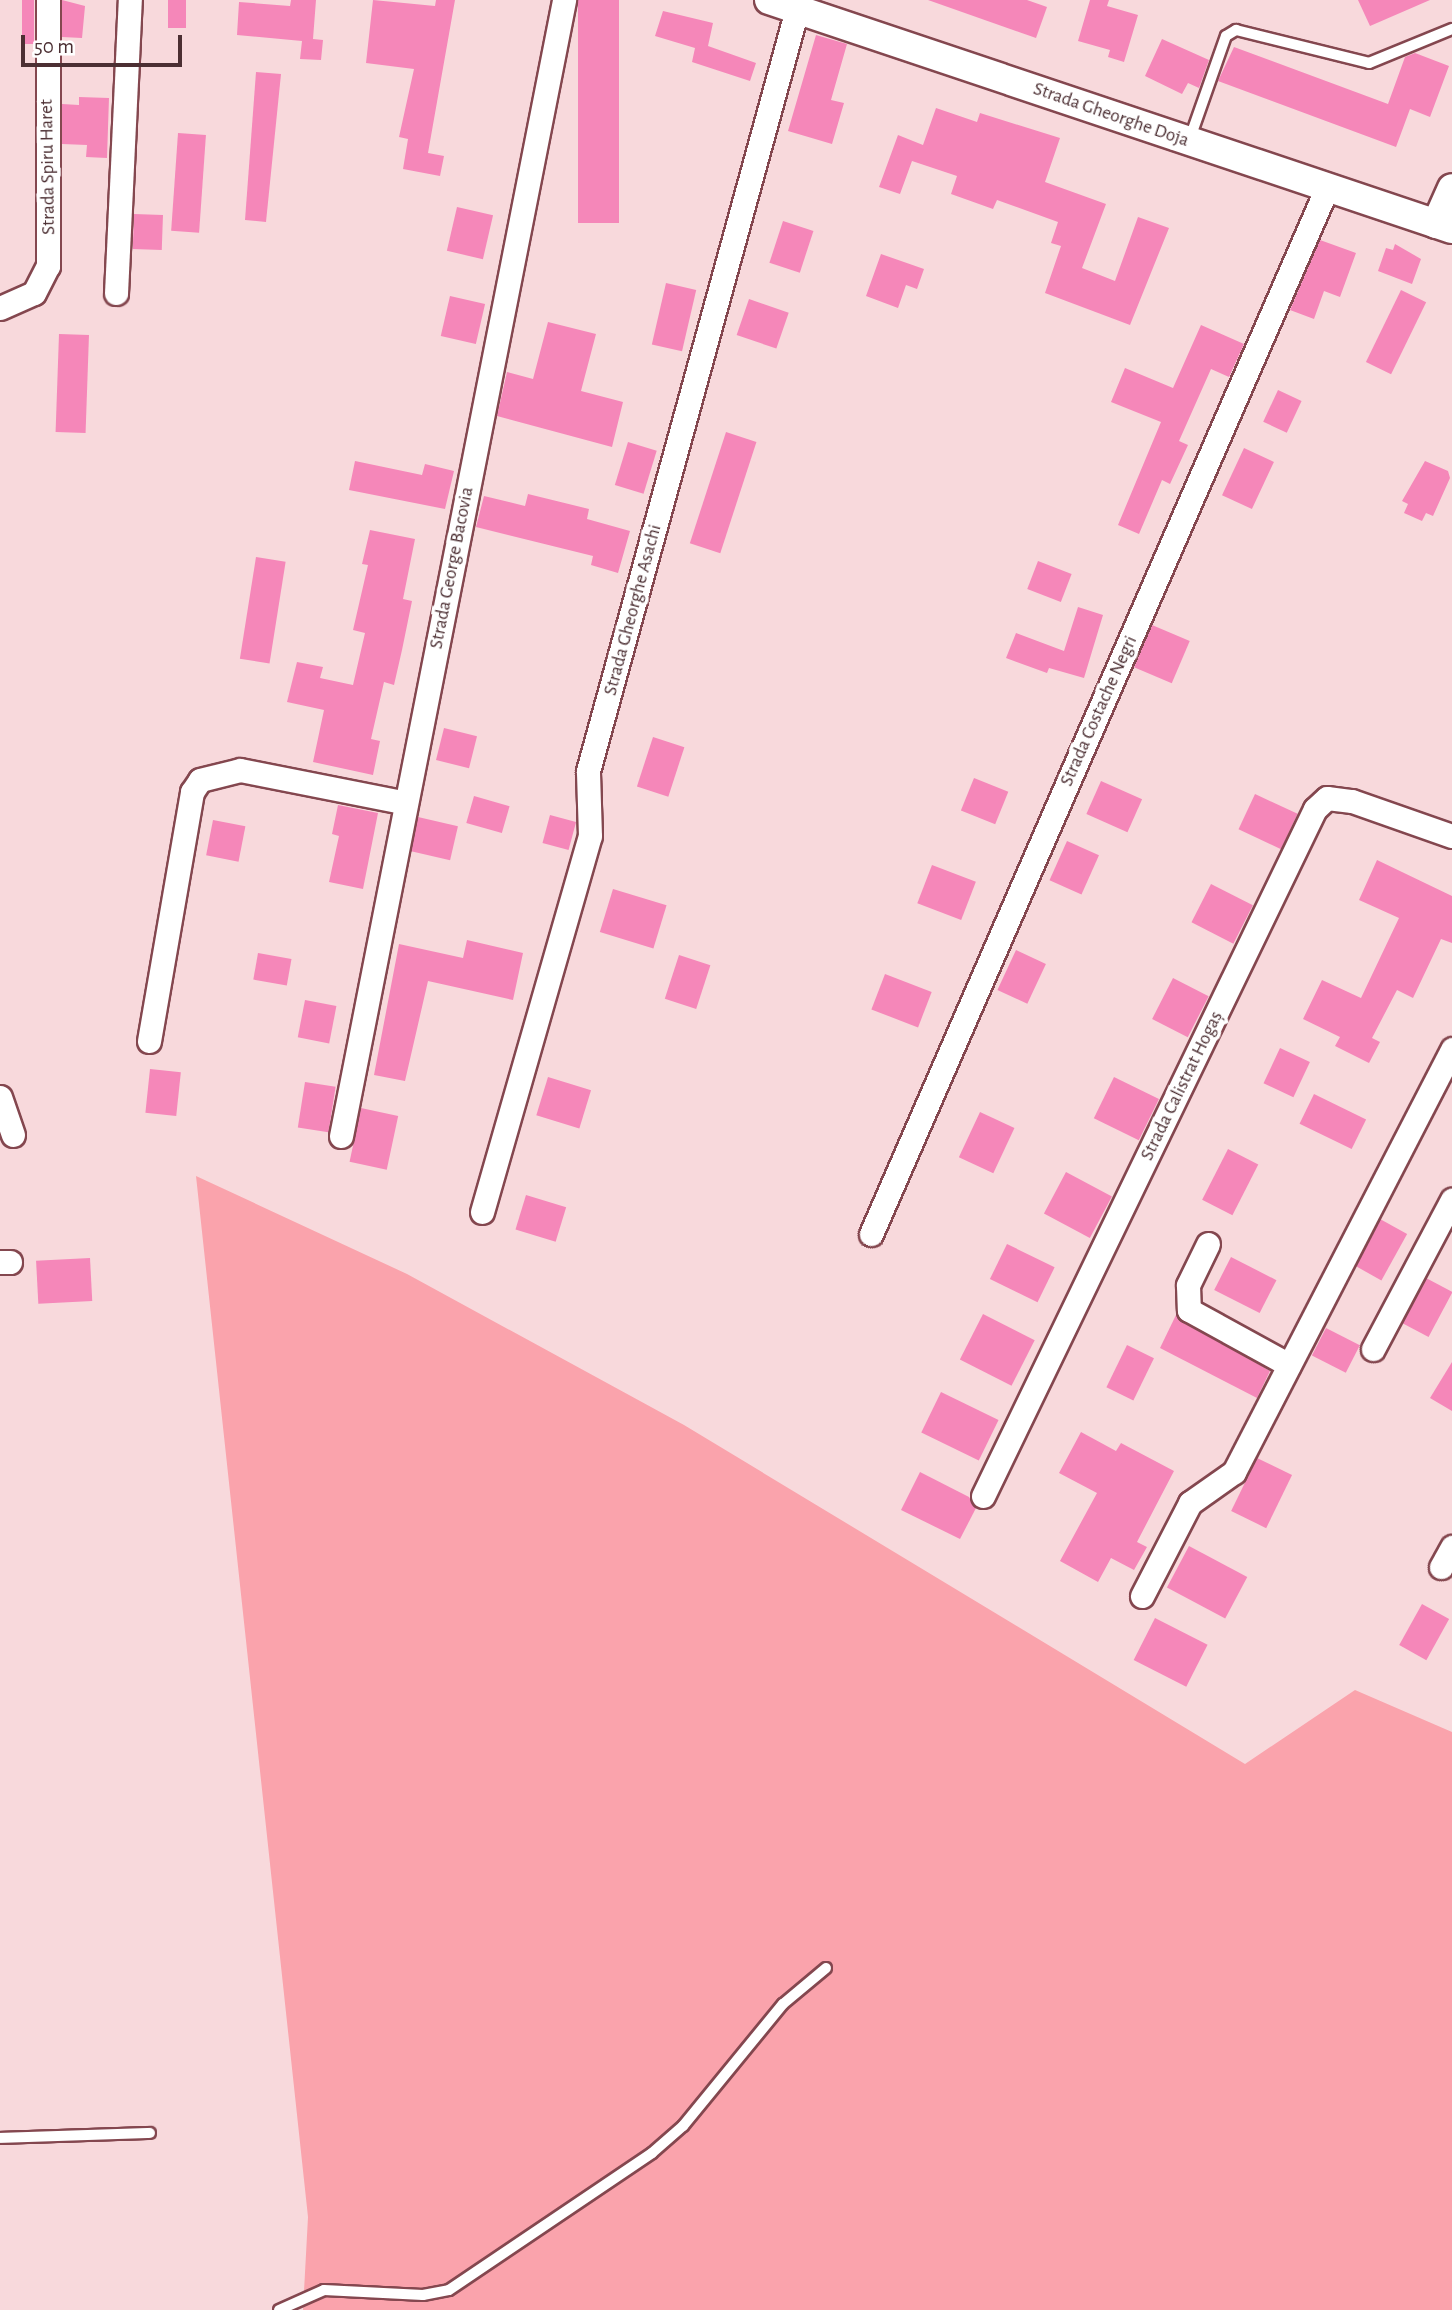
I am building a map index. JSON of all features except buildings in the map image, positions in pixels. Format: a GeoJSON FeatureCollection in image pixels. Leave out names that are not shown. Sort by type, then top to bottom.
{"type":"FeatureCollection","features":[{"type":"Feature","properties":{"kind":"street","name":"Strada Spiru Haret"},"geometry":{"type":"LineString","coordinates":[[0,308],[34,293],[48,266],[48,0]]}},
{"type":"Feature","properties":{"kind":"street"},"geometry":{"type":"LineString","coordinates":[[116,293],[130,0]]}},
{"type":"Feature","properties":{"kind":"street","name":"Strada George Bacovia"},"geometry":{"type":"LineString","coordinates":[[341,1136],[564,0]]}},
{"type":"Feature","properties":{"kind":"street","name":"Strada Gheorghe Doja"},"geometry":{"type":"LineString","coordinates":[[769,0],[1444,227]]}},
{"type":"Feature","properties":{"kind":"street","name":"Strada Gheorghe Asachi"},"geometry":{"type":"LineString","coordinates":[[482,1212],[590,836],[588,771],[797,9]]}},
{"type":"Feature","properties":{"kind":"street","name":"Strada Costache Negri"},"geometry":{"type":"LineString","coordinates":[[870,1234],[1327,188]]}},
{"type":"Feature","properties":{"kind":"street"},"geometry":{"type":"LineString","coordinates":[[1444,227],[1452,188]]}},
{"type":"Feature","properties":{"kind":"street"},"geometry":{"type":"LineString","coordinates":[[149,1041],[192,792],[200,780],[240,770],[406,803]]}},
{"type":"Feature","properties":{"kind":"street","name":"Strada Calistrat Hogaș"},"geometry":{"type":"LineString","coordinates":[[983,1496],[1315,809],[1327,798],[1352,801],[1452,836]]}},
{"type":"Feature","properties":{"kind":"street"},"geometry":{"type":"LineString","coordinates":[[1142,1596],[1190,1503],[1234,1472],[1452,1049]]}},
{"type":"Feature","properties":{"kind":"street"},"geometry":{"type":"LineString","coordinates":[[0,1097],[13,1135]]}},
{"type":"Feature","properties":{"kind":"street"},"geometry":{"type":"LineString","coordinates":[[1373,1349],[1452,1200]]}},
{"type":"Feature","properties":{"kind":"street"},"geometry":{"type":"LineString","coordinates":[[1208,1244],[1188,1284],[1189,1310],[1289,1365]]}},
{"type":"Feature","properties":{"kind":"lane"},"geometry":{"type":"LineString","coordinates":[[1189,141],[1226,36],[1236,30],[1369,64],[1452,29]]}},
{"type":"Feature","properties":{"kind":"lane"},"geometry":{"type":"LineString","coordinates":[[279,2310],[324,2290],[422,2295],[449,2290],[652,2153],[683,2126],[783,2004],[826,1968]]}},
{"type":"Feature","properties":{"kind":"lane"},"geometry":{"type":"LineString","coordinates":[[0,2138],[150,2133]]}},
{"type":"Feature","properties":{"kind":"shaded area"},"geometry":{"type":"Polygon","coordinates":[[[196,1176],[407,1274],[684,1425],[1245,1764],[1355,1690],[1452,1732],[1452,2310],[303,2310],[308,2217],[196,1176]]]}}]}
